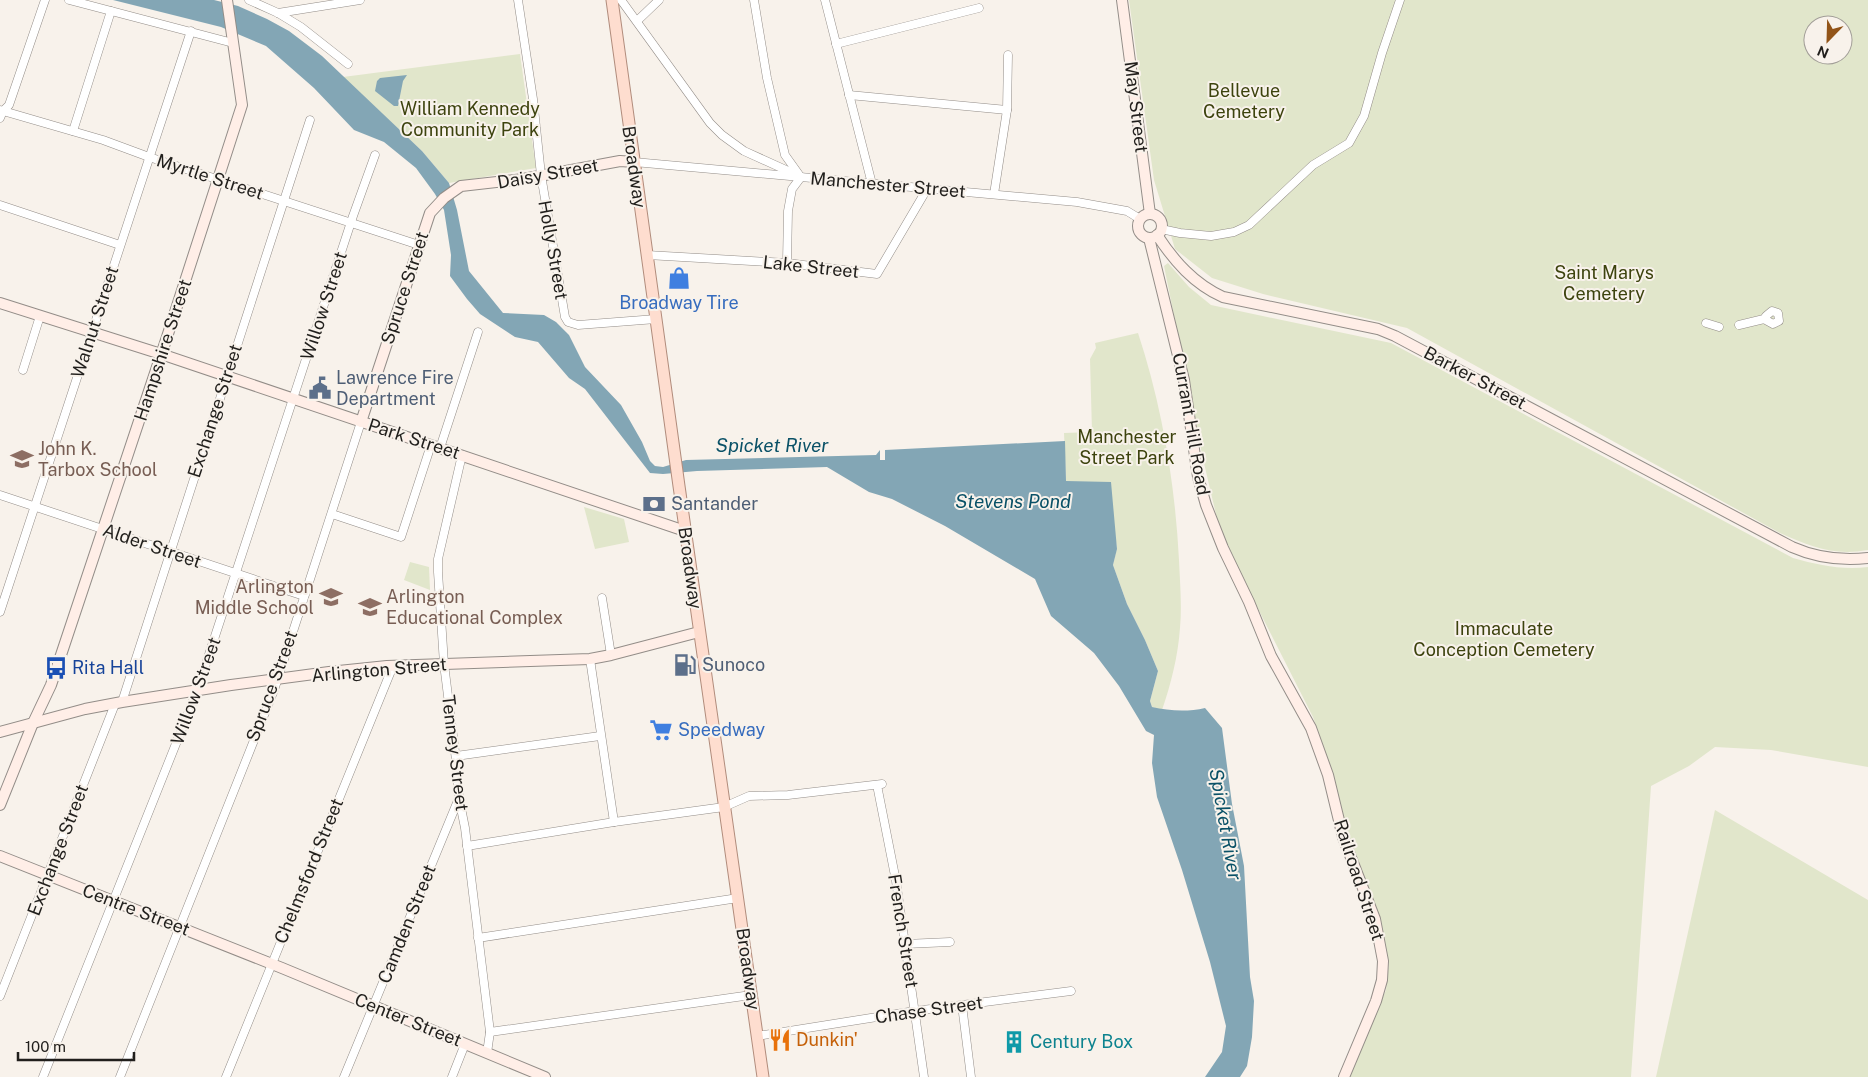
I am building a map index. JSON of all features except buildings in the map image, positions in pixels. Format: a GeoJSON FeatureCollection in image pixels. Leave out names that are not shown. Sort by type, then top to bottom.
{"type":"FeatureCollection","features":[{"type":"Feature","properties":{"kind":"main road","name":"Hampshire Street"},"geometry":{"type":"LineString","coordinates":[[0,805],[33,723],[51,685],[242,104],[227,0]]}},
{"type":"Feature","properties":{"kind":"main road","name":"Broadway"},"geometry":{"type":"LineString","coordinates":[[612,0],[674,456],[763,1077]]}},
{"type":"Feature","properties":{"kind":"main road","name":"May Street"},"geometry":{"type":"LineString","coordinates":[[1122,0],[1150,214]]}},
{"type":"Feature","properties":{"kind":"main road","name":"Daisy Street"},"geometry":{"type":"LineString","coordinates":[[461,186],[523,179],[620,162],[634,162]]}},
{"type":"Feature","properties":{"kind":"main road","name":"Spruce Street"},"geometry":{"type":"LineString","coordinates":[[361,422],[430,213],[444,198],[461,186]]}},
{"type":"Feature","properties":{"kind":"main road"},"geometry":{"type":"LineString","coordinates":[[1150,214],[1160,219],[1156,234],[1145,237],[1138,227],[1142,216],[1150,214]]}},
{"type":"Feature","properties":{"kind":"main road","name":"Barker Street"},"geometry":{"type":"LineString","coordinates":[[1156,234],[1169,254],[1193,279],[1207,290],[1223,297],[1378,329],[1396,336],[1792,547],[1808,554],[1826,558],[1850,560],[1868,558]]}},
{"type":"Feature","properties":{"kind":"main road","name":"Currant Hill Road"},"geometry":{"type":"LineString","coordinates":[[1156,234],[1184,380],[1198,477],[1206,505],[1271,656],[1287,685]]}},
{"type":"Feature","properties":{"kind":"main road","name":"Park Street"},"geometry":{"type":"LineString","coordinates":[[0,303],[161,354],[685,531]]}},
{"type":"Feature","properties":{"kind":"main road","name":"Arlington Street"},"geometry":{"type":"LineString","coordinates":[[0,732],[85,709],[231,684],[392,666],[590,659],[699,632]]}},
{"type":"Feature","properties":{"kind":"main road","name":"Railroad Street"},"geometry":{"type":"LineString","coordinates":[[1287,685],[1311,728],[1328,775],[1343,837],[1376,920],[1382,952],[1382,980],[1376,1001],[1344,1077]]}},
{"type":"Feature","properties":{"kind":"main road","name":"Centre Street"},"geometry":{"type":"LineString","coordinates":[[0,856],[271,964]]}},
{"type":"Feature","properties":{"kind":"main road","name":"Center Street"},"geometry":{"type":"LineString","coordinates":[[271,964],[545,1077]]}},
{"type":"Feature","properties":{"kind":"street"},"geometry":{"type":"LineString","coordinates":[[1,113],[9,105],[45,0]]}},
{"type":"Feature","properties":{"kind":"street"},"geometry":{"type":"LineString","coordinates":[[69,0],[191,32],[233,39]]}},
{"type":"Feature","properties":{"kind":"street"},"geometry":{"type":"LineString","coordinates":[[248,0],[278,13],[301,27],[348,64]]}},
{"type":"Feature","properties":{"kind":"street"},"geometry":{"type":"LineString","coordinates":[[278,13],[360,0]]}},
{"type":"Feature","properties":{"kind":"street","name":"Holly Street"},"geometry":{"type":"LineString","coordinates":[[518,0],[533,99],[541,175],[565,317],[568,322],[578,325],[656,319]]}},
{"type":"Feature","properties":{"kind":"street"},"geometry":{"type":"LineString","coordinates":[[621,0],[710,123],[722,135],[744,151],[801,177]]}},
{"type":"Feature","properties":{"kind":"street"},"geometry":{"type":"LineString","coordinates":[[637,21],[659,0]]}},
{"type":"Feature","properties":{"kind":"street"},"geometry":{"type":"LineString","coordinates":[[754,0],[767,78],[786,155],[801,177]]}},
{"type":"Feature","properties":{"kind":"street"},"geometry":{"type":"LineString","coordinates":[[825,0],[872,184]]}},
{"type":"Feature","properties":{"kind":"street"},"geometry":{"type":"LineString","coordinates":[[1156,234],[1211,236],[1234,232],[1249,224],[1313,165],[1349,143],[1364,116],[1400,0]]}},
{"type":"Feature","properties":{"kind":"street"},"geometry":{"type":"LineString","coordinates":[[836,44],[979,8]]}},
{"type":"Feature","properties":{"kind":"street"},"geometry":{"type":"LineString","coordinates":[[74,131],[111,11]]}},
{"type":"Feature","properties":{"kind":"street","name":"Walnut Street"},"geometry":{"type":"LineString","coordinates":[[0,612],[191,32]]}},
{"type":"Feature","properties":{"kind":"street"},"geometry":{"type":"LineString","coordinates":[[994,194],[1007,110],[1008,54]]}},
{"type":"Feature","properties":{"kind":"street"},"geometry":{"type":"LineString","coordinates":[[849,96],[1007,110]]}},
{"type":"Feature","properties":{"kind":"street","name":"Myrtle Street"},"geometry":{"type":"LineString","coordinates":[[1,113],[74,131],[419,246]]}},
{"type":"Feature","properties":{"kind":"street","name":"Exchange Street"},"geometry":{"type":"LineString","coordinates":[[0,996],[118,703],[170,552],[310,120]]}},
{"type":"Feature","properties":{"kind":"street","name":"Willow Street"},"geometry":{"type":"LineString","coordinates":[[43,1077],[197,691],[375,154]]}},
{"type":"Feature","properties":{"kind":"street","name":"Manchester Street"},"geometry":{"type":"LineString","coordinates":[[634,162],[1077,202],[1128,210],[1140,219]]}},
{"type":"Feature","properties":{"kind":"street"},"geometry":{"type":"LineString","coordinates":[[787,263],[788,211],[792,189],[801,177]]}},
{"type":"Feature","properties":{"kind":"street","name":"Lake Street"},"geometry":{"type":"LineString","coordinates":[[647,256],[787,263],[877,274],[927,189]]}},
{"type":"Feature","properties":{"kind":"street"},"geometry":{"type":"LineString","coordinates":[[0,205],[120,245]]}},
{"type":"Feature","properties":{"kind":"street"},"geometry":{"type":"LineString","coordinates":[[24,370],[40,316]]}},
{"type":"Feature","properties":{"kind":"street"},"geometry":{"type":"LineString","coordinates":[[1739,325],[1764,319]]}},
{"type":"Feature","properties":{"kind":"street"},"geometry":{"type":"LineString","coordinates":[[1706,323],[1719,327]]}},
{"type":"Feature","properties":{"kind":"street"},"geometry":{"type":"LineString","coordinates":[[332,514],[401,537],[478,332]]}},
{"type":"Feature","properties":{"kind":"street","name":"Spruce Street"},"geometry":{"type":"LineString","coordinates":[[120,1077],[278,679],[361,422]]}},
{"type":"Feature","properties":{"kind":"street","name":"Tenney Street"},"geometry":{"type":"LineString","coordinates":[[462,455],[438,559],[444,664],[456,756],[459,798],[467,846],[490,1032],[487,1053]]}},
{"type":"Feature","properties":{"kind":"street","name":"Alder Street"},"geometry":{"type":"LineString","coordinates":[[0,495],[304,596]]}},
{"type":"Feature","properties":{"kind":"street"},"geometry":{"type":"LineString","coordinates":[[602,598],[611,655]]}},
{"type":"Feature","properties":{"kind":"street"},"geometry":{"type":"LineString","coordinates":[[590,659],[614,822]]}},
{"type":"Feature","properties":{"kind":"street","name":"Chelmsford Street"},"geometry":{"type":"LineString","coordinates":[[226,1077],[392,666]]}},
{"type":"Feature","properties":{"kind":"street"},"geometry":{"type":"LineString","coordinates":[[456,756],[600,736]]}},
{"type":"Feature","properties":{"kind":"street","name":"French Street"},"geometry":{"type":"LineString","coordinates":[[724,807],[749,796],[788,795],[880,784],[924,1077]]}},
{"type":"Feature","properties":{"kind":"street","name":"Camden Street"},"geometry":{"type":"LineString","coordinates":[[344,1077],[459,798]]}},
{"type":"Feature","properties":{"kind":"street"},"geometry":{"type":"LineString","coordinates":[[467,846],[614,822],[724,807]]}},
{"type":"Feature","properties":{"kind":"street"},"geometry":{"type":"LineString","coordinates":[[478,938],[738,898]]}},
{"type":"Feature","properties":{"kind":"street"},"geometry":{"type":"LineString","coordinates":[[905,944],[950,942]]}},
{"type":"Feature","properties":{"kind":"street","name":"Chase Street"},"geometry":{"type":"LineString","coordinates":[[757,1036],[914,1011],[1071,991]]}},
{"type":"Feature","properties":{"kind":"street"},"geometry":{"type":"LineString","coordinates":[[490,1032],[751,995]]}},
{"type":"Feature","properties":{"kind":"street"},"geometry":{"type":"LineString","coordinates":[[962,1005],[971,1077]]}},
{"type":"Feature","properties":{"kind":"street"},"geometry":{"type":"LineString","coordinates":[[452,1077],[465,1044]]}},
{"type":"Feature","properties":{"kind":"green space"},"geometry":{"type":"Polygon","coordinates":[[[1129,0],[1868,0],[1868,550],[1856,552],[1833,551],[1813,546],[1780,533],[1407,328],[1263,294],[1212,278],[1175,249],[1154,180],[1129,0]]]}},
{"type":"Feature","properties":{"kind":"green space","name":"William Kennedy Community Park"},"geometry":{"type":"Polygon","coordinates":[[[520,54],[536,168],[449,183],[422,151],[343,77],[520,54]]]}},
{"type":"Feature","properties":{"kind":"green space","name":"Immaculate Conception Cemetery"},"geometry":{"type":"Polygon","coordinates":[[[1168,263],[1189,287],[1211,305],[1391,343],[1793,558],[1830,566],[1848,568],[1868,567],[1868,767],[1771,750],[1715,747],[1689,766],[1651,786],[1631,1077],[1349,1077],[1386,990],[1389,963],[1380,916],[1343,824],[1333,775],[1313,717],[1242,577],[1219,527],[1203,459],[1164,266],[1168,263]]]}},
{"type":"Feature","properties":{"kind":"green space","name":"Manchester Street Park"},"geometry":{"type":"Polygon","coordinates":[[[1138,333],[1154,388],[1166,445],[1171,474],[1179,560],[1181,620],[1178,649],[1162,710],[1152,707],[1150,701],[1158,671],[1127,604],[1113,565],[1117,548],[1115,535],[1066,481],[1064,433],[1092,432],[1090,359],[1096,348],[1095,343],[1138,333]]]}},
{"type":"Feature","properties":{"kind":"green space"},"geometry":{"type":"Polygon","coordinates":[[[584,507],[624,519],[629,542],[595,549],[584,507]]]}},
{"type":"Feature","properties":{"kind":"green space"},"geometry":{"type":"Polygon","coordinates":[[[410,562],[429,567],[430,590],[404,580],[410,562]]]}},
{"type":"Feature","properties":{"kind":"green space"},"geometry":{"type":"Polygon","coordinates":[[[1715,810],[1868,900],[1868,1077],[1656,1077],[1715,810]]]}},
{"type":"Feature","properties":{"kind":"water"},"geometry":{"type":"Polygon","coordinates":[[[113,0],[214,0],[238,6],[289,31],[322,56],[422,151],[449,183],[457,210],[469,271],[503,313],[544,315],[556,322],[569,335],[585,367],[621,405],[642,442],[650,461],[655,466],[663,467],[686,460],[876,455],[880,450],[880,460],[885,460],[885,450],[1065,441],[1066,481],[1111,482],[1117,549],[1113,565],[1127,604],[1158,671],[1150,701],[1152,707],[1178,710],[1205,708],[1222,728],[1232,804],[1244,866],[1250,977],[1254,1001],[1252,1037],[1247,1066],[1240,1077],[1205,1077],[1222,1052],[1226,1026],[1210,962],[1157,797],[1152,763],[1154,735],[1146,731],[1119,686],[1094,653],[1051,616],[1035,579],[945,526],[892,499],[869,492],[827,467],[650,473],[585,389],[569,378],[538,342],[515,337],[480,314],[467,299],[450,276],[451,255],[444,210],[416,168],[384,142],[354,130],[314,88],[266,46],[221,27],[113,0]]]}},
{"type":"Feature","properties":{"kind":"water"},"geometry":{"type":"Polygon","coordinates":[[[407,75],[403,81],[398,106],[394,106],[375,91],[377,81],[380,78],[407,75]]]}},
{"type":"Feature","properties":{"kind":"place","name":"Broadway Tire"},"geometry":{"type":"Point","coordinates":[679,278]}},
{"type":"Feature","properties":{"kind":"place","name":"Lawrence Fire Department"},"geometry":{"type":"Point","coordinates":[320,388]}},
{"type":"Feature","properties":{"kind":"place","name":"John K. Tarbox School"},"geometry":{"type":"Point","coordinates":[22,459]}},
{"type":"Feature","properties":{"kind":"place","name":"Santander"},"geometry":{"type":"Point","coordinates":[654,504]}},
{"type":"Feature","properties":{"kind":"place","name":"Arlington Middle School"},"geometry":{"type":"Point","coordinates":[331,597]}},
{"type":"Feature","properties":{"kind":"place","name":"Arlington Educational Complex"},"geometry":{"type":"Point","coordinates":[370,607]}},
{"type":"Feature","properties":{"kind":"place","name":"Sunoco"},"geometry":{"type":"Point","coordinates":[685,665]}},
{"type":"Feature","properties":{"kind":"place","name":"Rita Hall"},"geometry":{"type":"Point","coordinates":[56,668]}},
{"type":"Feature","properties":{"kind":"place","name":"Speedway"},"geometry":{"type":"Point","coordinates":[661,730]}},
{"type":"Feature","properties":{"kind":"place","name":"Dunkin'"},"geometry":{"type":"Point","coordinates":[780,1040]}},
{"type":"Feature","properties":{"kind":"place","name":"Century Box"},"geometry":{"type":"Point","coordinates":[1014,1042]}},
{"type":"Feature","properties":{"kind":"park label","name":"Bellevue Cemetery"},"geometry":{"type":"Point","coordinates":[1244,101]}},
{"type":"Feature","properties":{"kind":"park label","name":"Saint Marys Cemetery"},"geometry":{"type":"Point","coordinates":[1604,283]}},
{"type":"Feature","properties":{"kind":"water label","name":"Spicket River"},"geometry":{"type":"Point","coordinates":[772,445]}},
{"type":"Feature","properties":{"kind":"water label","name":"Stevens Pond"},"geometry":{"type":"Point","coordinates":[1013,501]}},
{"type":"Feature","properties":{"kind":"water label","name":"Spicket River"},"geometry":{"type":"Point","coordinates":[1226,824]}}]}
